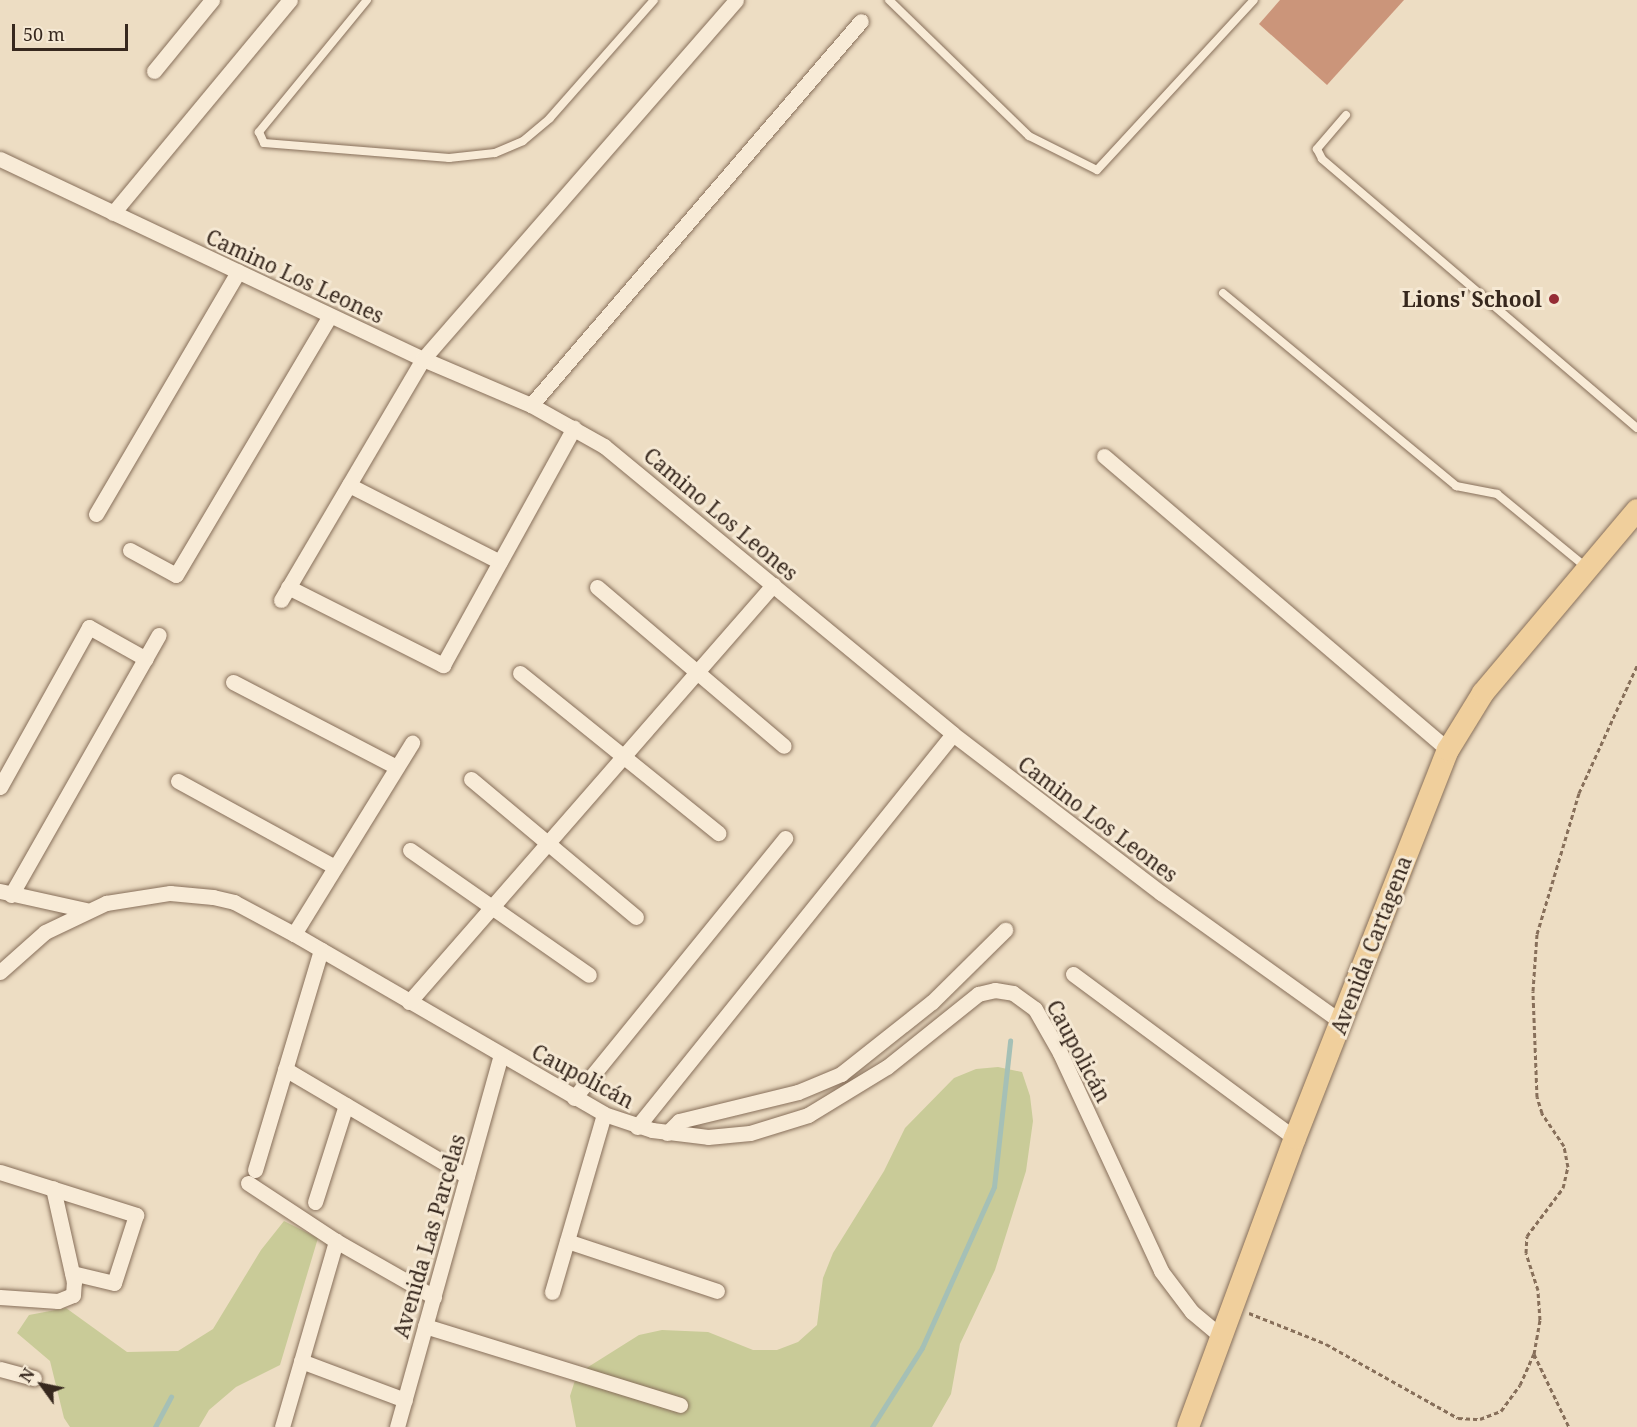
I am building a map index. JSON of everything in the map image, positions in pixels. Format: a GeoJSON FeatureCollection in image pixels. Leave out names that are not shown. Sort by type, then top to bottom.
{"type":"FeatureCollection","features":[{"type":"Feature","properties":{"kind":"main road","name":"Avenida Cartagena"},"geometry":{"type":"LineString","coordinates":[[1188,1427],[1295,1138],[1448,750],[1483,693],[1637,510]]}},
{"type":"Feature","properties":{"kind":"street"},"geometry":{"type":"LineString","coordinates":[[154,71],[212,0]]}},
{"type":"Feature","properties":{"kind":"street"},"geometry":{"type":"LineString","coordinates":[[113,213],[286,4],[270,0]]}},
{"type":"Feature","properties":{"kind":"street"},"geometry":{"type":"LineString","coordinates":[[574,428],[443,665],[285,594],[423,359],[736,0]]}},
{"type":"Feature","properties":{"kind":"street"},"geometry":{"type":"LineString","coordinates":[[531,405],[861,21]]}},
{"type":"Feature","properties":{"kind":"street","name":"Camino Los Leones"},"geometry":{"type":"LineString","coordinates":[[0,159],[330,316],[531,405],[574,428],[632,466],[953,734],[1161,893],[1341,1022]]}},
{"type":"Feature","properties":{"kind":"street"},"geometry":{"type":"LineString","coordinates":[[96,514],[238,272]]}},
{"type":"Feature","properties":{"kind":"street"},"geometry":{"type":"LineString","coordinates":[[130,550],[176,575],[330,316]]}},
{"type":"Feature","properties":{"kind":"street"},"geometry":{"type":"LineString","coordinates":[[1104,456],[1448,750]]}},
{"type":"Feature","properties":{"kind":"street"},"geometry":{"type":"LineString","coordinates":[[349,485],[500,562]]}},
{"type":"Feature","properties":{"kind":"street"},"geometry":{"type":"LineString","coordinates":[[410,1002],[773,585]]}},
{"type":"Feature","properties":{"kind":"street"},"geometry":{"type":"LineString","coordinates":[[597,587],[784,746]]}},
{"type":"Feature","properties":{"kind":"street"},"geometry":{"type":"LineString","coordinates":[[0,787],[89,627],[146,659]]}},
{"type":"Feature","properties":{"kind":"street"},"geometry":{"type":"LineString","coordinates":[[86,910],[6,893],[159,635]]}},
{"type":"Feature","properties":{"kind":"street"},"geometry":{"type":"LineString","coordinates":[[520,673],[718,832]]}},
{"type":"Feature","properties":{"kind":"street"},"geometry":{"type":"LineString","coordinates":[[233,682],[396,767]]}},
{"type":"Feature","properties":{"kind":"street"},"geometry":{"type":"LineString","coordinates":[[637,1126],[953,734]]}},
{"type":"Feature","properties":{"kind":"street"},"geometry":{"type":"LineString","coordinates":[[294,934],[412,743]]}},
{"type":"Feature","properties":{"kind":"street"},"geometry":{"type":"LineString","coordinates":[[471,779],[636,917]]}},
{"type":"Feature","properties":{"kind":"street"},"geometry":{"type":"LineString","coordinates":[[178,781],[335,867]]}},
{"type":"Feature","properties":{"kind":"street"},"geometry":{"type":"LineString","coordinates":[[574,1098],[784,838]]}},
{"type":"Feature","properties":{"kind":"street"},"geometry":{"type":"LineString","coordinates":[[410,850],[589,975]]}},
{"type":"Feature","properties":{"kind":"street","name":"Caupolicán"},"geometry":{"type":"LineString","coordinates":[[0,972],[45,932],[86,910],[138,896],[192,894],[234,902],[294,934],[604,1114],[637,1126],[667,1133],[729,1136],[790,1122],[824,1106],[887,1067],[978,994],[995,990],[1013,993],[1035,1009],[1060,1053],[1161,1271],[1192,1312],[1222,1337]]}},
{"type":"Feature","properties":{"kind":"street"},"geometry":{"type":"LineString","coordinates":[[667,1133],[680,1121],[798,1092],[841,1074],[932,1002],[1005,930]]}},
{"type":"Feature","properties":{"kind":"street"},"geometry":{"type":"LineString","coordinates":[[321,950],[251,1177],[336,1241],[434,1297]]}},
{"type":"Feature","properties":{"kind":"street"},"geometry":{"type":"LineString","coordinates":[[1073,974],[1295,1138]]}},
{"type":"Feature","properties":{"kind":"street","name":"Avenida Las Parcelas"},"geometry":{"type":"LineString","coordinates":[[397,1427],[501,1055]]}},
{"type":"Feature","properties":{"kind":"street"},"geometry":{"type":"LineString","coordinates":[[285,1069],[467,1176]]}},
{"type":"Feature","properties":{"kind":"street"},"geometry":{"type":"LineString","coordinates":[[315,1202],[346,1105]]}},
{"type":"Feature","properties":{"kind":"street"},"geometry":{"type":"LineString","coordinates":[[552,1292],[604,1114]]}},
{"type":"Feature","properties":{"kind":"street"},"geometry":{"type":"LineString","coordinates":[[0,1172],[136,1215],[114,1283],[72,1273]]}},
{"type":"Feature","properties":{"kind":"street"},"geometry":{"type":"LineString","coordinates":[[0,1297],[70,1299],[72,1273],[53,1188]]}},
{"type":"Feature","properties":{"kind":"street"},"geometry":{"type":"LineString","coordinates":[[282,1427],[336,1241]]}},
{"type":"Feature","properties":{"kind":"street"},"geometry":{"type":"LineString","coordinates":[[567,1241],[717,1291]]}},
{"type":"Feature","properties":{"kind":"street"},"geometry":{"type":"LineString","coordinates":[[425,1326],[680,1405]]}},
{"type":"Feature","properties":{"kind":"street"},"geometry":{"type":"LineString","coordinates":[[301,1361],[405,1400]]}},
{"type":"Feature","properties":{"kind":"street"},"geometry":{"type":"LineString","coordinates":[[0,1369],[34,1378]]}},
{"type":"Feature","properties":{"kind":"lane"},"geometry":{"type":"LineString","coordinates":[[368,0],[259,132],[264,143],[449,158],[495,153],[523,141],[550,118],[654,0]]}},
{"type":"Feature","properties":{"kind":"lane"},"geometry":{"type":"LineString","coordinates":[[889,0],[1029,136],[1097,170],[1254,0]]}},
{"type":"Feature","properties":{"kind":"lane"},"geometry":{"type":"LineString","coordinates":[[1346,115],[1317,149],[1322,159],[1637,428]]}},
{"type":"Feature","properties":{"kind":"lane"},"geometry":{"type":"LineString","coordinates":[[1223,293],[1456,486],[1497,494],[1588,568]]}},
{"type":"Feature","properties":{"kind":"path"},"geometry":{"type":"LineString","coordinates":[[1233,1308],[1326,1344],[1458,1418],[1480,1419],[1501,1411],[1520,1385],[1534,1354],[1540,1305],[1526,1244],[1535,1221],[1563,1188],[1568,1167],[1564,1146],[1542,1113],[1537,1096],[1533,990],[1537,934],[1570,816],[1637,666]]}},
{"type":"Feature","properties":{"kind":"path"},"geometry":{"type":"LineString","coordinates":[[1534,1354],[1569,1427]]}},
{"type":"Feature","properties":{"kind":"green space"},"geometry":{"type":"Polygon","coordinates":[[[998,1067],[1022,1072],[1030,1096],[1033,1121],[1026,1171],[995,1270],[960,1344],[951,1394],[932,1427],[576,1427],[570,1396],[577,1374],[639,1335],[662,1330],[708,1332],[753,1350],[777,1350],[798,1342],[817,1325],[823,1278],[833,1253],[884,1171],[905,1128],[954,1078],[976,1069],[998,1067]]]}},
{"type":"Feature","properties":{"kind":"green space"},"geometry":{"type":"Polygon","coordinates":[[[284,1221],[318,1238],[280,1365],[236,1387],[209,1410],[199,1427],[70,1427],[64,1418],[50,1361],[17,1333],[29,1315],[66,1308],[127,1352],[178,1351],[213,1329],[261,1250],[284,1221]]]}},
{"type":"Feature","properties":{"kind":"building"},"geometry":{"type":"Polygon","coordinates":[[[1280,0],[1404,0],[1327,85],[1259,24],[1280,0]]]}},
{"type":"Feature","properties":{"kind":"waterway"},"geometry":{"type":"LineString","coordinates":[[872,1427],[922,1348],[994,1187],[1010,1041]]}},
{"type":"Feature","properties":{"kind":"waterway"},"geometry":{"type":"LineString","coordinates":[[155,1427],[171,1397]]}},
{"type":"Feature","properties":{"kind":"place","name":"Lions' School"},"geometry":{"type":"Point","coordinates":[1554,299]}}]}
